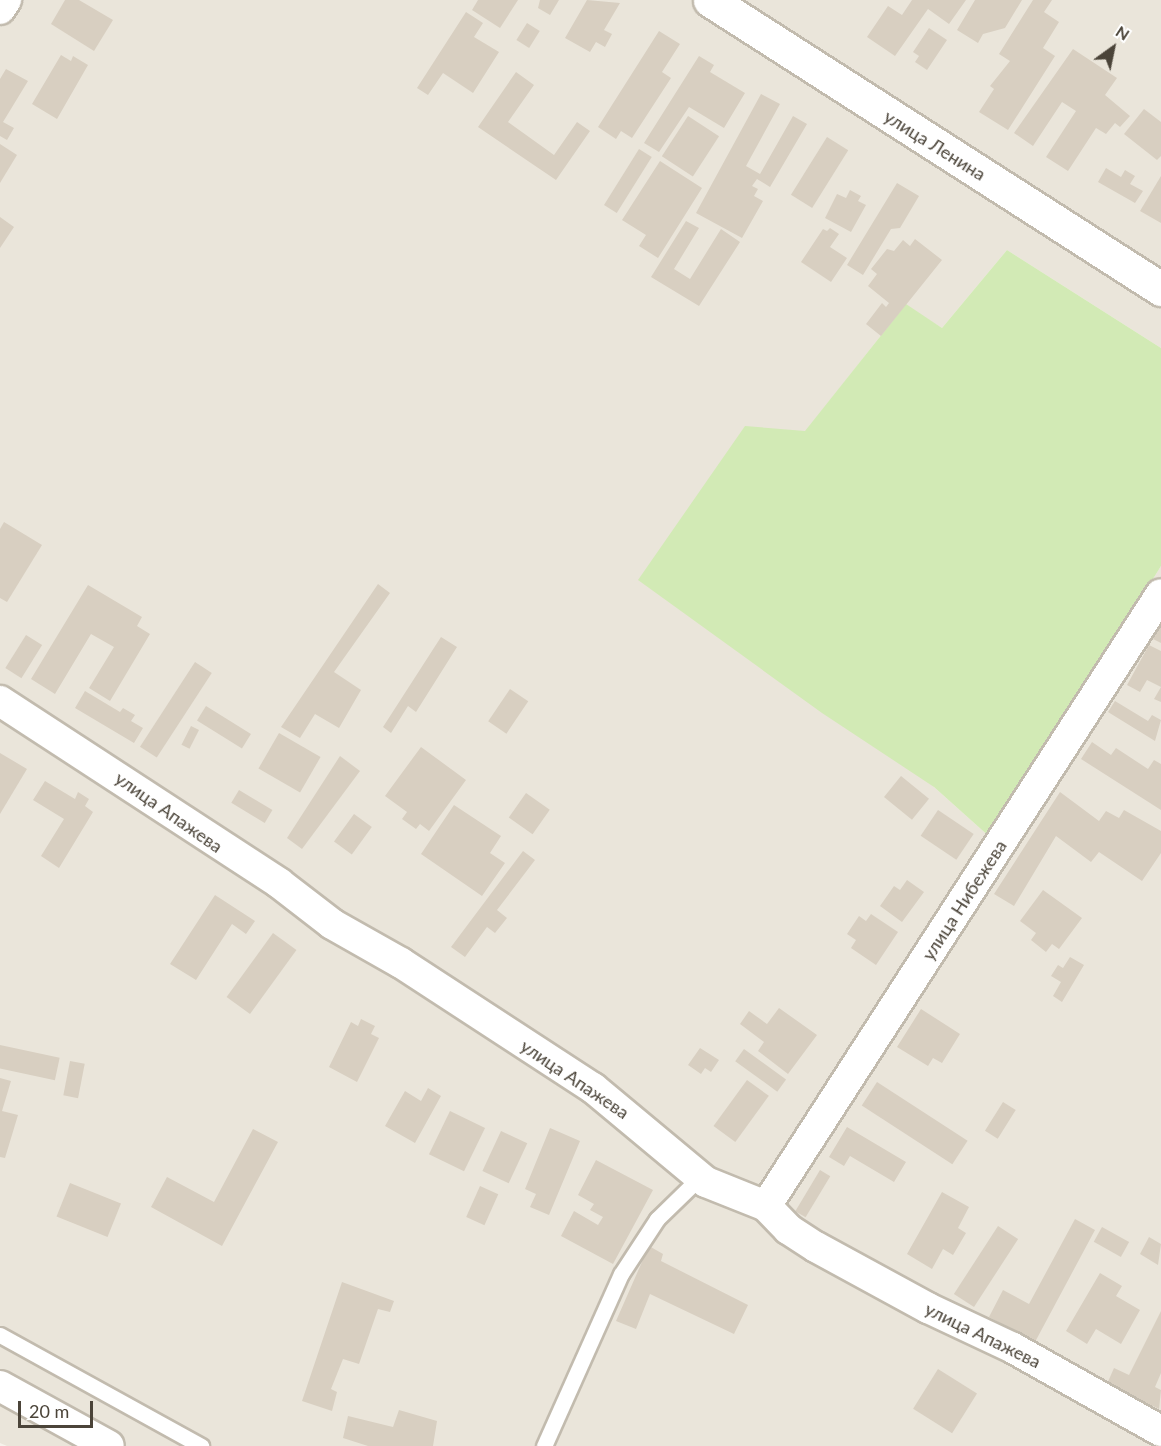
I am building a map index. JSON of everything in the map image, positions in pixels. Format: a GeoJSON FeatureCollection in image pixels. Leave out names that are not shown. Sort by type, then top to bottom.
{"type":"FeatureCollection","features":[{"type":"Feature","properties":{"kind":"street"},"geometry":{"type":"LineString","coordinates":[[0,9],[6,0]]}},
{"type":"Feature","properties":{"kind":"street","name":"улица Ленина"},"geometry":{"type":"LineString","coordinates":[[710,0],[1161,289]]}},
{"type":"Feature","properties":{"kind":"street","name":"улица Нибежева"},"geometry":{"type":"LineString","coordinates":[[766,1206],[1161,594]]}},
{"type":"Feature","properties":{"kind":"street","name":"улица Апажева"},"geometry":{"type":"LineString","coordinates":[[0,701],[279,884],[332,924],[401,963],[593,1088],[640,1124],[699,1178],[766,1206],[788,1229],[816,1247],[918,1303],[1013,1348],[1161,1431]]}},
{"type":"Feature","properties":{"kind":"street"},"geometry":{"type":"LineString","coordinates":[[0,1386],[109,1446]]}},
{"type":"Feature","properties":{"kind":"lane"},"geometry":{"type":"LineString","coordinates":[[544,1446],[621,1274],[657,1219],[699,1178]]}},
{"type":"Feature","properties":{"kind":"lane"},"geometry":{"type":"LineString","coordinates":[[0,1335],[201,1446]]}},
{"type":"Feature","properties":{"kind":"shaded area"},"geometry":{"type":"Polygon","coordinates":[[[0,0],[1161,0],[1161,348],[1007,250],[942,328],[905,305],[805,432],[934,787],[992,839],[1161,566],[1161,1446],[7,1446],[0,1443],[0,0]]]}},
{"type":"Feature","properties":{"kind":"green space"},"geometry":{"type":"Polygon","coordinates":[[[1007,250],[1161,348],[1161,566],[992,839],[934,787],[822,713],[638,580],[745,426],[805,431],[906,304],[942,328],[1007,250]]]}},
{"type":"Feature","properties":{"kind":"building"},"geometry":{"type":"Polygon","coordinates":[[[65,0],[79,0],[113,20],[94,51],[51,24],[65,0]]]}},
{"type":"Feature","properties":{"kind":"building"},"geometry":{"type":"Polygon","coordinates":[[[478,0],[518,0],[500,28],[472,10],[478,0]]]}},
{"type":"Feature","properties":{"kind":"building"},"geometry":{"type":"Polygon","coordinates":[[[540,0],[559,0],[550,15],[538,8],[540,0]]]}},
{"type":"Feature","properties":{"kind":"building"},"geometry":{"type":"Polygon","coordinates":[[[587,0],[620,3],[604,30],[612,34],[605,47],[596,42],[590,52],[565,38],[587,0]]]}},
{"type":"Feature","properties":{"kind":"building"},"geometry":{"type":"Polygon","coordinates":[[[912,0],[966,0],[949,24],[928,9],[895,56],[867,37],[888,6],[902,15],[912,0]]]}},
{"type":"Feature","properties":{"kind":"building"},"geometry":{"type":"Polygon","coordinates":[[[975,0],[1022,0],[1005,28],[983,34],[978,43],[957,30],[975,0]]]}},
{"type":"Feature","properties":{"kind":"building"},"geometry":{"type":"Polygon","coordinates":[[[1033,0],[1052,0],[1044,12],[1059,22],[1043,48],[1055,56],[1008,130],[979,112],[994,89],[990,86],[1010,61],[999,54],[1033,0]]]}},
{"type":"Feature","properties":{"kind":"building"},"geometry":{"type":"Polygon","coordinates":[[[466,12],[483,23],[474,37],[499,52],[473,93],[443,73],[428,95],[417,88],[466,12]]]}},
{"type":"Feature","properties":{"kind":"building"},"geometry":{"type":"Polygon","coordinates":[[[527,23],[540,31],[529,48],[516,40],[527,23]]]}},
{"type":"Feature","properties":{"kind":"building"},"geometry":{"type":"Polygon","coordinates":[[[929,28],[947,40],[927,70],[915,62],[919,56],[913,52],[929,28]]]}},
{"type":"Feature","properties":{"kind":"building"},"geometry":{"type":"Polygon","coordinates":[[[659,31],[680,44],[662,72],[671,78],[632,138],[621,131],[616,139],[598,127],[659,31]]]}},
{"type":"Feature","properties":{"kind":"building"},"geometry":{"type":"Polygon","coordinates":[[[1073,49],[1117,78],[1105,95],[1130,116],[1120,127],[1115,123],[1106,134],[1096,128],[1068,171],[1046,157],[1076,111],[1062,102],[1033,146],[1014,133],[1073,49]]]}},
{"type":"Feature","properties":{"kind":"building"},"geometry":{"type":"Polygon","coordinates":[[[61,55],[71,61],[73,56],[88,65],[57,119],[32,104],[61,55]]]}},
{"type":"Feature","properties":{"kind":"building"},"geometry":{"type":"Polygon","coordinates":[[[699,56],[714,65],[710,72],[745,93],[724,128],[689,107],[659,152],[644,143],[699,56]]]}},
{"type":"Feature","properties":{"kind":"building"},"geometry":{"type":"Polygon","coordinates":[[[6,69],[28,81],[3,122],[14,128],[7,140],[0,136],[0,79],[6,69]]]}},
{"type":"Feature","properties":{"kind":"building"},"geometry":{"type":"Polygon","coordinates":[[[516,72],[534,85],[508,122],[554,155],[577,122],[590,131],[556,180],[478,127],[516,72]]]}},
{"type":"Feature","properties":{"kind":"building"},"geometry":{"type":"Polygon","coordinates":[[[761,94],[780,104],[746,166],[760,174],[793,116],[807,124],[770,187],[757,179],[752,186],[758,189],[754,196],[763,201],[742,238],[696,213],[761,94]]]}},
{"type":"Feature","properties":{"kind":"building"},"geometry":{"type":"Polygon","coordinates":[[[1144,109],[1161,122],[1161,156],[1157,160],[1124,134],[1144,109]]]}},
{"type":"Feature","properties":{"kind":"building"},"geometry":{"type":"Polygon","coordinates":[[[688,116],[719,136],[693,176],[662,156],[688,116]]]}},
{"type":"Feature","properties":{"kind":"building"},"geometry":{"type":"Polygon","coordinates":[[[827,137],[848,150],[812,208],[791,195],[827,137]]]}},
{"type":"Feature","properties":{"kind":"building"},"geometry":{"type":"Polygon","coordinates":[[[0,144],[17,155],[0,183],[0,144]]]}},
{"type":"Feature","properties":{"kind":"building"},"geometry":{"type":"Polygon","coordinates":[[[639,149],[652,157],[617,213],[604,205],[639,149]]]}},
{"type":"Feature","properties":{"kind":"building"},"geometry":{"type":"Polygon","coordinates":[[[660,161],[702,188],[658,258],[639,246],[646,235],[622,220],[660,161]]]}},
{"type":"Feature","properties":{"kind":"building"},"geometry":{"type":"Polygon","coordinates":[[[1106,168],[1121,177],[1125,170],[1135,176],[1130,184],[1143,191],[1135,203],[1098,182],[1106,168]]]}},
{"type":"Feature","properties":{"kind":"building"},"geometry":{"type":"Polygon","coordinates":[[[1161,176],[1161,223],[1140,211],[1161,176]]]}},
{"type":"Feature","properties":{"kind":"building"},"geometry":{"type":"Polygon","coordinates":[[[897,183],[919,196],[900,228],[891,229],[863,275],[847,265],[897,183]]]}},
{"type":"Feature","properties":{"kind":"building"},"geometry":{"type":"Polygon","coordinates":[[[850,190],[861,196],[858,201],[866,205],[851,232],[825,218],[837,194],[846,198],[850,190]]]}},
{"type":"Feature","properties":{"kind":"building"},"geometry":{"type":"Polygon","coordinates":[[[0,217],[14,227],[0,248],[0,217]]]}},
{"type":"Feature","properties":{"kind":"building"},"geometry":{"type":"Polygon","coordinates":[[[686,221],[699,228],[674,269],[690,279],[721,229],[740,242],[699,306],[651,277],[686,221]]]}},
{"type":"Feature","properties":{"kind":"building"},"geometry":{"type":"Polygon","coordinates":[[[830,228],[839,234],[830,247],[847,258],[831,282],[801,262],[823,229],[827,231],[830,228]]]}},
{"type":"Feature","properties":{"kind":"building"},"geometry":{"type":"Polygon","coordinates":[[[915,239],[942,260],[881,336],[866,324],[882,303],[886,307],[889,303],[868,286],[877,274],[871,269],[887,249],[894,251],[903,240],[910,246],[915,239]]]}},
{"type":"Feature","properties":{"kind":"building"},"geometry":{"type":"Polygon","coordinates":[[[4,522],[42,545],[7,602],[0,598],[0,529],[4,522]]]}},
{"type":"Feature","properties":{"kind":"building"},"geometry":{"type":"Polygon","coordinates":[[[378,584],[390,593],[334,672],[361,690],[339,728],[315,714],[300,738],[281,727],[378,584]]]}},
{"type":"Feature","properties":{"kind":"building"},"geometry":{"type":"Polygon","coordinates":[[[88,585],[142,617],[137,626],[150,634],[110,701],[89,688],[114,647],[91,634],[55,694],[31,679],[88,585]]]}},
{"type":"Feature","properties":{"kind":"building"},"geometry":{"type":"Polygon","coordinates":[[[1161,625],[1161,643],[1153,639],[1161,625]]]}},
{"type":"Feature","properties":{"kind":"building"},"geometry":{"type":"Polygon","coordinates":[[[26,635],[42,645],[21,678],[5,668],[26,635]]]}},
{"type":"Feature","properties":{"kind":"building"},"geometry":{"type":"Polygon","coordinates":[[[441,637],[457,647],[416,712],[408,706],[391,733],[383,727],[441,637]]]}},
{"type":"Feature","properties":{"kind":"building"},"geometry":{"type":"Polygon","coordinates":[[[1149,645],[1161,651],[1161,687],[1147,680],[1140,692],[1127,685],[1149,645]]]}},
{"type":"Feature","properties":{"kind":"building"},"geometry":{"type":"Polygon","coordinates":[[[195,662],[212,673],[157,758],[140,747],[195,662]]]}},
{"type":"Feature","properties":{"kind":"building"},"geometry":{"type":"Polygon","coordinates":[[[1161,687],[1161,702],[1154,699],[1161,687]]]}},
{"type":"Feature","properties":{"kind":"building"},"geometry":{"type":"Polygon","coordinates":[[[510,689],[528,701],[506,734],[488,721],[510,689]]]}},
{"type":"Feature","properties":{"kind":"building"},"geometry":{"type":"Polygon","coordinates":[[[85,691],[120,712],[123,708],[135,715],[131,721],[143,728],[134,743],[75,708],[85,691]]]}},
{"type":"Feature","properties":{"kind":"building"},"geometry":{"type":"Polygon","coordinates":[[[1115,701],[1148,721],[1152,715],[1161,720],[1155,741],[1108,712],[1115,701]]]}},
{"type":"Feature","properties":{"kind":"building"},"geometry":{"type":"Polygon","coordinates":[[[206,706],[251,734],[242,749],[197,720],[206,706]]]}},
{"type":"Feature","properties":{"kind":"building"},"geometry":{"type":"Polygon","coordinates":[[[191,726],[199,730],[189,749],[181,745],[191,726]]]}},
{"type":"Feature","properties":{"kind":"building"},"geometry":{"type":"Polygon","coordinates":[[[279,733],[321,757],[300,793],[258,769],[279,733]]]}},
{"type":"Feature","properties":{"kind":"building"},"geometry":{"type":"Polygon","coordinates":[[[1092,742],[1111,755],[1116,748],[1148,769],[1154,760],[1161,764],[1161,810],[1081,759],[1092,742]]]}},
{"type":"Feature","properties":{"kind":"building"},"geometry":{"type":"Polygon","coordinates":[[[421,747],[466,780],[429,831],[420,824],[416,829],[402,819],[407,812],[385,796],[421,747]]]}},
{"type":"Feature","properties":{"kind":"building"},"geometry":{"type":"Polygon","coordinates":[[[0,753],[27,769],[0,814],[0,753]]]}},
{"type":"Feature","properties":{"kind":"building"},"geometry":{"type":"Polygon","coordinates":[[[340,756],[360,771],[302,849],[287,838],[340,756]]]}},
{"type":"Feature","properties":{"kind":"building"},"geometry":{"type":"Polygon","coordinates":[[[901,776],[929,799],[912,820],[884,797],[901,776]]]}},
{"type":"Feature","properties":{"kind":"building"},"geometry":{"type":"Polygon","coordinates":[[[45,781],[75,799],[78,792],[89,799],[85,806],[93,812],[59,868],[41,856],[64,819],[33,800],[45,781]]]}},
{"type":"Feature","properties":{"kind":"building"},"geometry":{"type":"Polygon","coordinates":[[[239,790],[272,810],[265,823],[231,803],[239,790]]]}},
{"type":"Feature","properties":{"kind":"building"},"geometry":{"type":"Polygon","coordinates":[[[1060,792],[1099,821],[1106,811],[1119,818],[1124,810],[1161,831],[1161,853],[1142,881],[1099,852],[1091,862],[1056,836],[1014,906],[994,894],[1060,792]]]}},
{"type":"Feature","properties":{"kind":"building"},"geometry":{"type":"Polygon","coordinates":[[[526,793],[550,810],[533,834],[509,818],[526,793]]]}},
{"type":"Feature","properties":{"kind":"building"},"geometry":{"type":"Polygon","coordinates":[[[454,805],[501,836],[490,853],[505,863],[482,896],[421,854],[454,805]]]}},
{"type":"Feature","properties":{"kind":"building"},"geometry":{"type":"Polygon","coordinates":[[[938,810],[974,834],[956,860],[921,836],[938,810]]]}},
{"type":"Feature","properties":{"kind":"building"},"geometry":{"type":"Polygon","coordinates":[[[354,814],[372,827],[352,854],[334,842],[354,814]]]}},
{"type":"Feature","properties":{"kind":"building"},"geometry":{"type":"Polygon","coordinates":[[[523,851],[535,860],[497,910],[507,918],[495,933],[487,927],[465,957],[451,947],[523,851]]]}},
{"type":"Feature","properties":{"kind":"building"},"geometry":{"type":"Polygon","coordinates":[[[907,880],[924,892],[902,922],[880,906],[894,886],[900,890],[907,880]]]}},
{"type":"Feature","properties":{"kind":"building"},"geometry":{"type":"Polygon","coordinates":[[[1043,890],[1082,918],[1059,949],[1052,944],[1046,952],[1031,940],[1036,933],[1020,921],[1043,890]]]}},
{"type":"Feature","properties":{"kind":"building"},"geometry":{"type":"Polygon","coordinates":[[[215,895],[255,921],[246,934],[232,924],[196,980],[170,964],[215,895]]]}},
{"type":"Feature","properties":{"kind":"building"},"geometry":{"type":"Polygon","coordinates":[[[871,914],[898,932],[876,965],[851,948],[856,940],[847,934],[859,916],[866,921],[871,914]]]}},
{"type":"Feature","properties":{"kind":"building"},"geometry":{"type":"Polygon","coordinates":[[[273,933],[296,950],[250,1014],[227,997],[273,933]]]}},
{"type":"Feature","properties":{"kind":"building"},"geometry":{"type":"Polygon","coordinates":[[[1070,957],[1084,965],[1062,1002],[1053,996],[1061,982],[1051,976],[1058,965],[1063,968],[1070,957]]]}},
{"type":"Feature","properties":{"kind":"building"},"geometry":{"type":"Polygon","coordinates":[[[779,1008],[817,1035],[788,1074],[758,1051],[764,1042],[740,1024],[749,1011],[767,1024],[779,1008]]]}},
{"type":"Feature","properties":{"kind":"building"},"geometry":{"type":"Polygon","coordinates":[[[921,1009],[960,1034],[942,1063],[933,1058],[928,1066],[897,1047],[921,1009]]]}},
{"type":"Feature","properties":{"kind":"building"},"geometry":{"type":"Polygon","coordinates":[[[361,1019],[375,1026],[371,1034],[379,1038],[357,1082],[329,1067],[351,1022],[358,1026],[361,1019]]]}},
{"type":"Feature","properties":{"kind":"building"},"geometry":{"type":"Polygon","coordinates":[[[0,1045],[60,1058],[55,1080],[0,1069],[0,1045]]]}},
{"type":"Feature","properties":{"kind":"building"},"geometry":{"type":"Polygon","coordinates":[[[700,1048],[719,1060],[711,1072],[705,1068],[701,1074],[688,1065],[700,1048]]]}},
{"type":"Feature","properties":{"kind":"building"},"geometry":{"type":"Polygon","coordinates":[[[744,1049],[786,1080],[777,1092],[735,1061],[744,1049]]]}},
{"type":"Feature","properties":{"kind":"building"},"geometry":{"type":"Polygon","coordinates":[[[70,1061],[85,1064],[78,1098],[63,1095],[70,1061]]]}},
{"type":"Feature","properties":{"kind":"building"},"geometry":{"type":"Polygon","coordinates":[[[0,1078],[11,1081],[2,1111],[18,1115],[5,1158],[0,1157],[0,1078]]]}},
{"type":"Feature","properties":{"kind":"building"},"geometry":{"type":"Polygon","coordinates":[[[747,1080],[769,1096],[735,1142],[713,1126],[747,1080]]]}},
{"type":"Feature","properties":{"kind":"building"},"geometry":{"type":"Polygon","coordinates":[[[877,1082],[968,1141],[952,1164],[862,1105],[877,1082]]]}},
{"type":"Feature","properties":{"kind":"building"},"geometry":{"type":"Polygon","coordinates":[[[428,1088],[441,1096],[415,1143],[385,1126],[405,1091],[421,1101],[428,1088]]]}},
{"type":"Feature","properties":{"kind":"building"},"geometry":{"type":"Polygon","coordinates":[[[1003,1102],[1016,1110],[998,1139],[985,1131],[1003,1102]]]}},
{"type":"Feature","properties":{"kind":"building"},"geometry":{"type":"Polygon","coordinates":[[[450,1111],[485,1128],[464,1171],[429,1154],[450,1111]]]}},
{"type":"Feature","properties":{"kind":"building"},"geometry":{"type":"Polygon","coordinates":[[[847,1127],[906,1162],[894,1182],[850,1156],[844,1166],[829,1157],[847,1127]]]}},
{"type":"Feature","properties":{"kind":"building"},"geometry":{"type":"Polygon","coordinates":[[[550,1128],[580,1141],[549,1215],[530,1207],[536,1194],[525,1189],[550,1128]]]}},
{"type":"Feature","properties":{"kind":"building"},"geometry":{"type":"Polygon","coordinates":[[[253,1129],[278,1142],[222,1246],[151,1207],[167,1177],[214,1202],[253,1129]]]}},
{"type":"Feature","properties":{"kind":"building"},"geometry":{"type":"Polygon","coordinates":[[[501,1131],[527,1143],[509,1183],[482,1171],[501,1131]]]}},
{"type":"Feature","properties":{"kind":"building"},"geometry":{"type":"Polygon","coordinates":[[[596,1160],[653,1190],[613,1264],[561,1236],[574,1211],[598,1225],[603,1217],[590,1210],[594,1204],[578,1195],[596,1160]]]}},
{"type":"Feature","properties":{"kind":"building"},"geometry":{"type":"Polygon","coordinates":[[[820,1170],[830,1176],[806,1217],[795,1211],[820,1170]]]}},
{"type":"Feature","properties":{"kind":"building"},"geometry":{"type":"Polygon","coordinates":[[[70,1183],[121,1204],[108,1237],[57,1216],[70,1183]]]}},
{"type":"Feature","properties":{"kind":"building"},"geometry":{"type":"Polygon","coordinates":[[[480,1186],[498,1194],[484,1225],[466,1217],[480,1186]]]}},
{"type":"Feature","properties":{"kind":"building"},"geometry":{"type":"Polygon","coordinates":[[[942,1192],[969,1207],[958,1228],[966,1233],[953,1255],[943,1249],[932,1269],[907,1254],[942,1192]]]}},
{"type":"Feature","properties":{"kind":"building"},"geometry":{"type":"Polygon","coordinates":[[[1075,1219],[1095,1230],[1035,1342],[989,1317],[1003,1290],[1029,1304],[1075,1219]]]}},
{"type":"Feature","properties":{"kind":"building"},"geometry":{"type":"Polygon","coordinates":[[[998,1226],[1018,1239],[974,1307],[954,1294],[998,1226]]]}},
{"type":"Feature","properties":{"kind":"building"},"geometry":{"type":"Polygon","coordinates":[[[1102,1227],[1129,1242],[1121,1257],[1094,1242],[1102,1227]]]}},
{"type":"Feature","properties":{"kind":"building"},"geometry":{"type":"Polygon","coordinates":[[[1149,1237],[1161,1244],[1158,1265],[1140,1254],[1149,1237]]]}},
{"type":"Feature","properties":{"kind":"building"},"geometry":{"type":"Polygon","coordinates":[[[649,1246],[663,1254],[661,1261],[748,1305],[734,1334],[650,1294],[636,1329],[616,1321],[649,1246]]]}},
{"type":"Feature","properties":{"kind":"building"},"geometry":{"type":"Polygon","coordinates":[[[1100,1273],[1122,1286],[1116,1296],[1140,1310],[1121,1344],[1096,1329],[1087,1344],[1066,1331],[1100,1273]]]}},
{"type":"Feature","properties":{"kind":"building"},"geometry":{"type":"Polygon","coordinates":[[[342,1282],[394,1301],[390,1312],[378,1309],[359,1364],[343,1359],[331,1389],[337,1392],[332,1411],[302,1401],[342,1282]]]}},
{"type":"Feature","properties":{"kind":"building"},"geometry":{"type":"Polygon","coordinates":[[[1161,1311],[1161,1373],[1155,1387],[1161,1390],[1159,1409],[1107,1384],[1114,1368],[1129,1375],[1161,1311]]]}},
{"type":"Feature","properties":{"kind":"building"},"geometry":{"type":"Polygon","coordinates":[[[938,1369],[977,1393],[952,1433],[913,1409],[938,1369]]]}},
{"type":"Feature","properties":{"kind":"building"},"geometry":{"type":"Polygon","coordinates":[[[399,1410],[437,1421],[433,1446],[368,1446],[343,1438],[348,1416],[393,1427],[399,1410]]]}}]}
